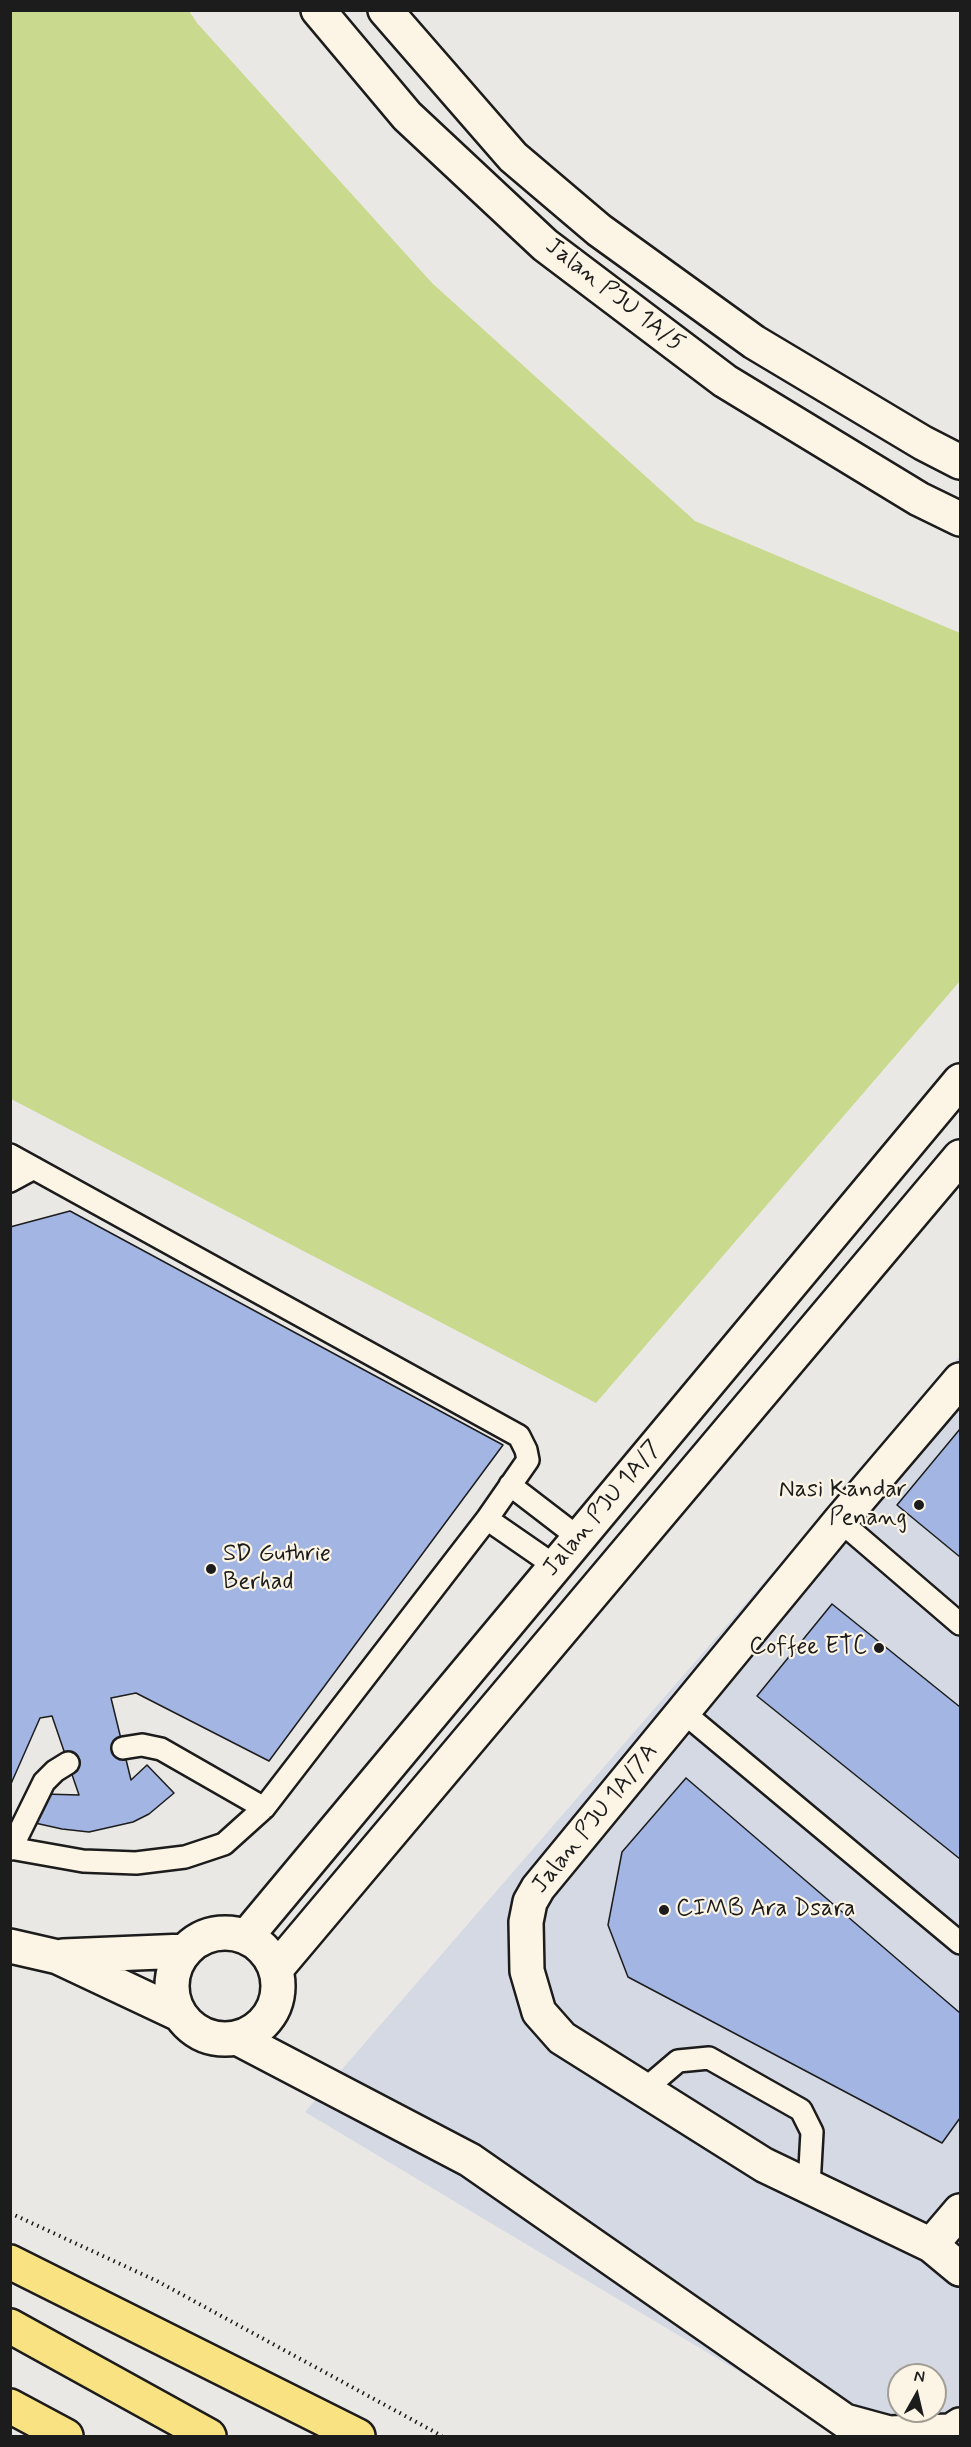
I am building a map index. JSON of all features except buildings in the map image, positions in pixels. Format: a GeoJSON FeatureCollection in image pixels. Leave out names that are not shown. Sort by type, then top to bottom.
{"type":"FeatureCollection","features":[{"type":"Feature","properties":{"kind":"main road"},"geometry":{"type":"LineString","coordinates":[[10,2262],[358,2436]]}},
{"type":"Feature","properties":{"kind":"main road"},"geometry":{"type":"LineString","coordinates":[[10,2326],[209,2436]]}},
{"type":"Feature","properties":{"kind":"main road"},"geometry":{"type":"LineString","coordinates":[[10,2406],[66,2436]]}},
{"type":"Feature","properties":{"kind":"street","name":"Jalan PJU 1A/5"},"geometry":{"type":"LineString","coordinates":[[318,10],[407,116],[546,245],[725,381],[919,500],[960,519]]}},
{"type":"Feature","properties":{"kind":"street","name":"Jalan PJU 1A/5"},"geometry":{"type":"LineString","coordinates":[[385,10],[513,157],[599,230],[754,342],[960,462]]}},
{"type":"Feature","properties":{"kind":"street","name":"Jalan PJU 1A/7"},"geometry":{"type":"LineString","coordinates":[[246,1938],[960,1081]]}},
{"type":"Feature","properties":{"kind":"street","name":"Jalan PJU 1A/7"},"geometry":{"type":"LineString","coordinates":[[276,1969],[960,1157]]}},
{"type":"Feature","properties":{"kind":"street","name":"Jalan PJU 1A/7A"},"geometry":{"type":"LineString","coordinates":[[960,1380],[840,1521],[538,1888],[530,1902],[526,1922],[527,1971],[539,2012],[562,2038],[764,2165],[931,2245],[960,2269]]}},
{"type":"Feature","properties":{"kind":"street"},"geometry":{"type":"LineString","coordinates":[[10,1946],[58,1957],[179,2014],[195,2030],[215,2039],[237,2038],[254,2031],[268,2018],[277,2002],[279,1985],[276,1969],[264,1950],[246,1938],[224,1933],[203,1938],[185,1951],[174,1970],[172,1993],[179,2014]]}},
{"type":"Feature","properties":{"kind":"street"},"geometry":{"type":"LineString","coordinates":[[58,1957],[185,1951]]}},
{"type":"Feature","properties":{"kind":"street"},"geometry":{"type":"LineString","coordinates":[[237,2038],[470,2160],[845,2421],[889,2433],[951,2431],[960,2425]]}},
{"type":"Feature","properties":{"kind":"street"},"geometry":{"type":"LineString","coordinates":[[931,2245],[960,2211]]}},
{"type":"Feature","properties":{"kind":"lane"},"geometry":{"type":"LineString","coordinates":[[10,1155],[519,1436],[528,1460],[487,1519],[264,1809],[224,1844],[185,1857],[136,1863],[82,1861],[11,1849],[44,1782],[68,1763]]}},
{"type":"Feature","properties":{"kind":"lane"},"geometry":{"type":"LineString","coordinates":[[10,1181],[34,1168]]}},
{"type":"Feature","properties":{"kind":"lane"},"geometry":{"type":"LineString","coordinates":[[510,1485],[579,1538]]}},
{"type":"Feature","properties":{"kind":"lane"},"geometry":{"type":"LineString","coordinates":[[487,1519],[555,1566]]}},
{"type":"Feature","properties":{"kind":"lane"},"geometry":{"type":"LineString","coordinates":[[840,1521],[960,1624]]}},
{"type":"Feature","properties":{"kind":"lane"},"geometry":{"type":"LineString","coordinates":[[683,1712],[960,1943]]}},
{"type":"Feature","properties":{"kind":"lane"},"geometry":{"type":"LineString","coordinates":[[123,1748],[142,1744],[161,1749],[264,1809]]}},
{"type":"Feature","properties":{"kind":"lane"},"geometry":{"type":"LineString","coordinates":[[644,2090],[678,2061],[709,2058],[801,2109],[812,2132],[809,2186]]}},
{"type":"Feature","properties":{"kind":"path"},"geometry":{"type":"LineString","coordinates":[[10,2213],[157,2281],[442,2436]]}},
{"type":"Feature","properties":{"kind":"shaded area"},"geometry":{"type":"Polygon","coordinates":[[[960,1356],[960,2436],[847,2436],[305,2112],[960,1356]]]}},
{"type":"Feature","properties":{"kind":"green space"},"geometry":{"type":"Polygon","coordinates":[[[10,11],[189,11],[197,23],[432,283],[695,521],[960,633],[960,981],[596,1403],[11,1099],[10,11]]]}},
{"type":"Feature","properties":{"kind":"place","name":"Nasi Kandar Penang"},"geometry":{"type":"Point","coordinates":[919,1505]}},
{"type":"Feature","properties":{"kind":"place","name":"SD Guthrie Berhad"},"geometry":{"type":"Point","coordinates":[211,1569]}},
{"type":"Feature","properties":{"kind":"place","name":"Coffee ETC"},"geometry":{"type":"Point","coordinates":[879,1648]}},
{"type":"Feature","properties":{"kind":"place","name":"CIMB Ara Dsara"},"geometry":{"type":"Point","coordinates":[664,1910]}}]}
